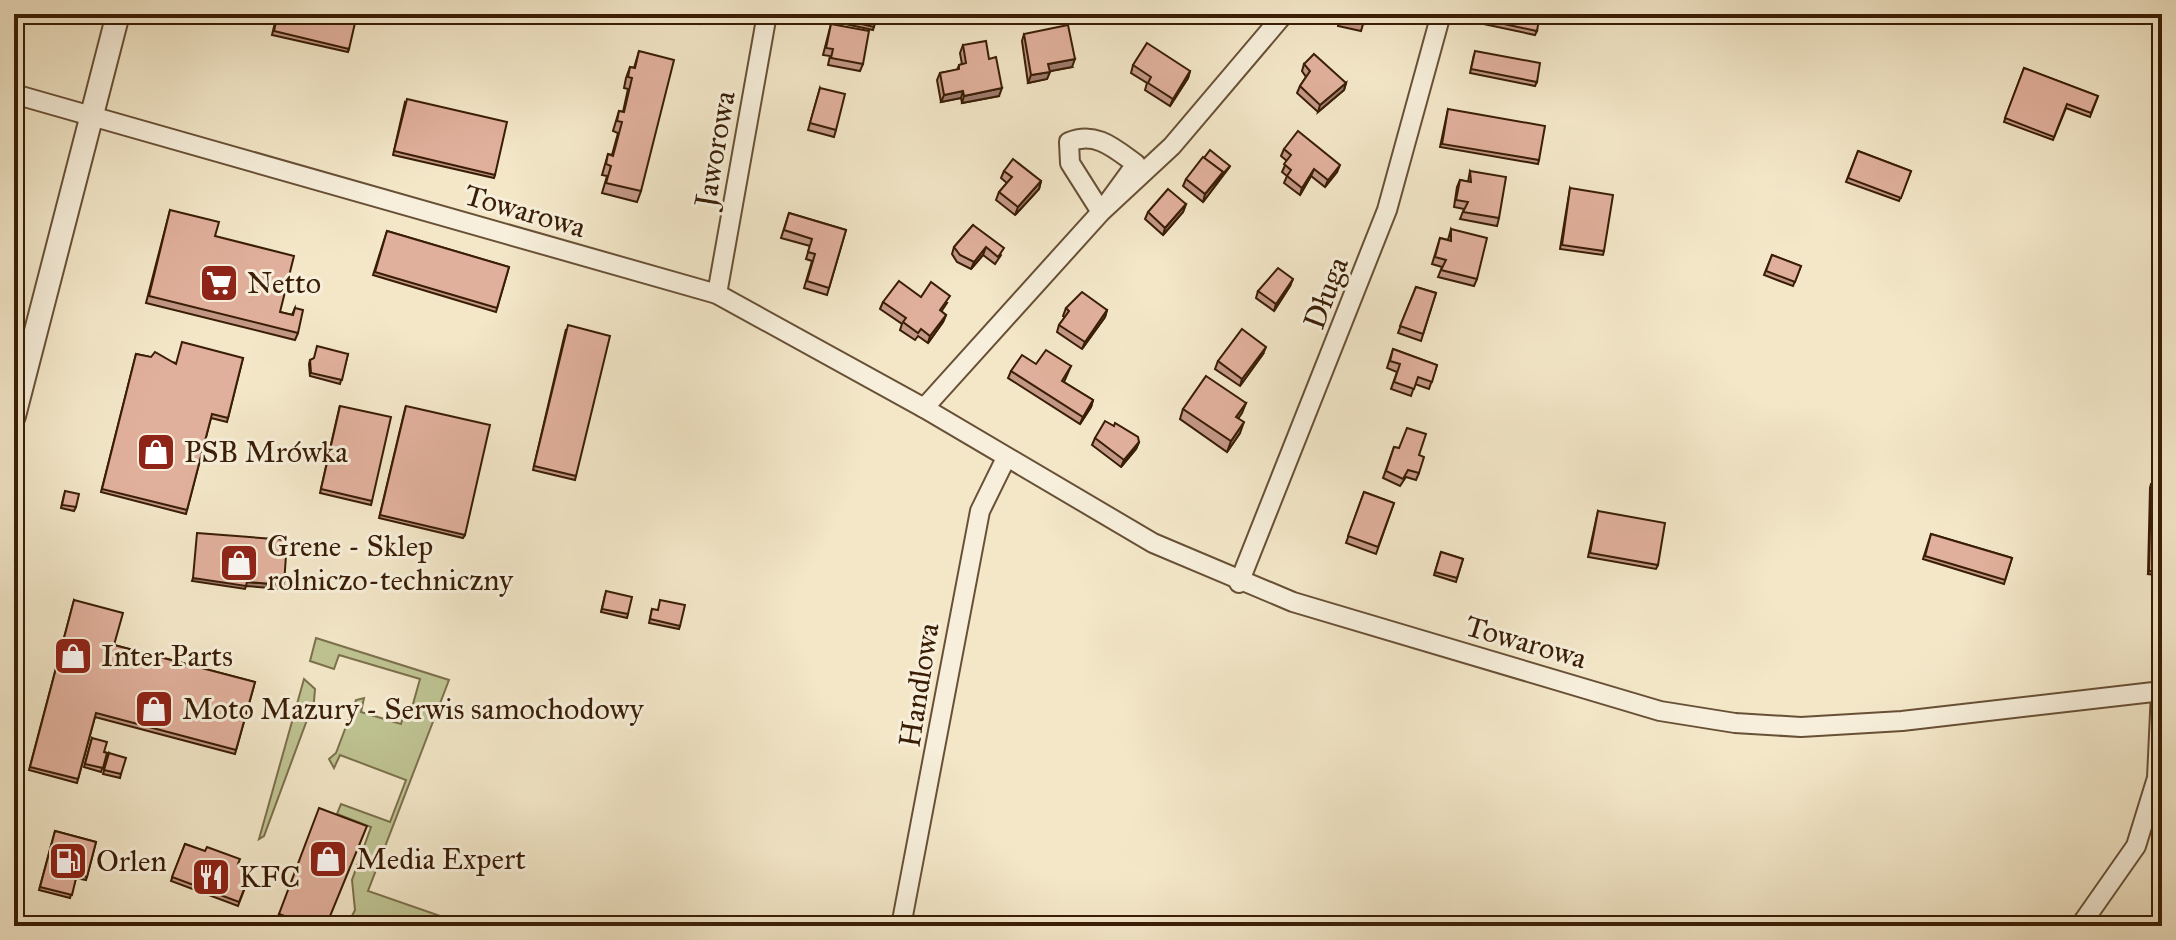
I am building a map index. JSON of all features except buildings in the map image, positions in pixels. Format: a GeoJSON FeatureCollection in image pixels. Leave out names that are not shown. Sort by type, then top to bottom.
{"type":"FeatureCollection","features":[{"type":"Feature","properties":{"kind":"street"},"geometry":{"type":"LineString","coordinates":[[14,416],[118,14]]}},
{"type":"Feature","properties":{"kind":"street","name":"Jaworowa"},"geometry":{"type":"LineString","coordinates":[[717,294],[767,14]]}},
{"type":"Feature","properties":{"kind":"street"},"geometry":{"type":"LineString","coordinates":[[924,408],[1101,212],[1172,146],[1284,14]]}},
{"type":"Feature","properties":{"kind":"street","name":"Długa"},"geometry":{"type":"LineString","coordinates":[[1239,583],[1387,210],[1441,14]]}},
{"type":"Feature","properties":{"kind":"street","name":"Towarowa"},"geometry":{"type":"LineString","coordinates":[[14,94],[717,294],[924,408],[1153,543],[1239,583],[1293,602],[1660,711],[1735,723],[1801,727],[1902,721],[2162,691]]}},
{"type":"Feature","properties":{"kind":"street","name":"Handlowa"},"geometry":{"type":"LineString","coordinates":[[901,926],[977,526],[986,495],[1006,458]]}},
{"type":"Feature","properties":{"kind":"street"},"geometry":{"type":"LineString","coordinates":[[2080,926],[2136,846],[2157,778],[2162,691]]}},
{"type":"Feature","properties":{"kind":"green space"},"geometry":{"type":"Polygon","coordinates":[[[316,638],[449,680],[368,891],[469,926],[405,926],[383,918],[380,924],[364,918],[361,926],[347,926],[355,910],[352,880],[371,827],[337,814],[341,804],[390,822],[406,780],[340,755],[334,768],[329,759],[336,753],[356,700],[364,698],[361,712],[401,724],[405,710],[411,711],[420,679],[339,655],[334,669],[310,661],[316,638]]]}},
{"type":"Feature","properties":{"kind":"green space"},"geometry":{"type":"Polygon","coordinates":[[[304,679],[315,689],[314,701],[264,836],[259,839],[304,679]]]}},
{"type":"Feature","properties":{"kind":"place","name":"Netto"},"geometry":{"type":"Point","coordinates":[219,283]}},
{"type":"Feature","properties":{"kind":"place","name":"PSB Mrówka"},"geometry":{"type":"Point","coordinates":[156,452]}},
{"type":"Feature","properties":{"kind":"place","name":"Grene - Sklep rolniczo-techniczny"},"geometry":{"type":"Point","coordinates":[239,563]}},
{"type":"Feature","properties":{"kind":"place","name":"Inter Parts"},"geometry":{"type":"Point","coordinates":[73,656]}},
{"type":"Feature","properties":{"kind":"place","name":"Moto Mazury - Serwis samochodowy"},"geometry":{"type":"Point","coordinates":[154,709]}},
{"type":"Feature","properties":{"kind":"place","name":"Media Expert"},"geometry":{"type":"Point","coordinates":[328,859]}},
{"type":"Feature","properties":{"kind":"place","name":"Orlen"},"geometry":{"type":"Point","coordinates":[68,861]}},
{"type":"Feature","properties":{"kind":"place","name":"KFC"},"geometry":{"type":"Point","coordinates":[211,877]}}]}
